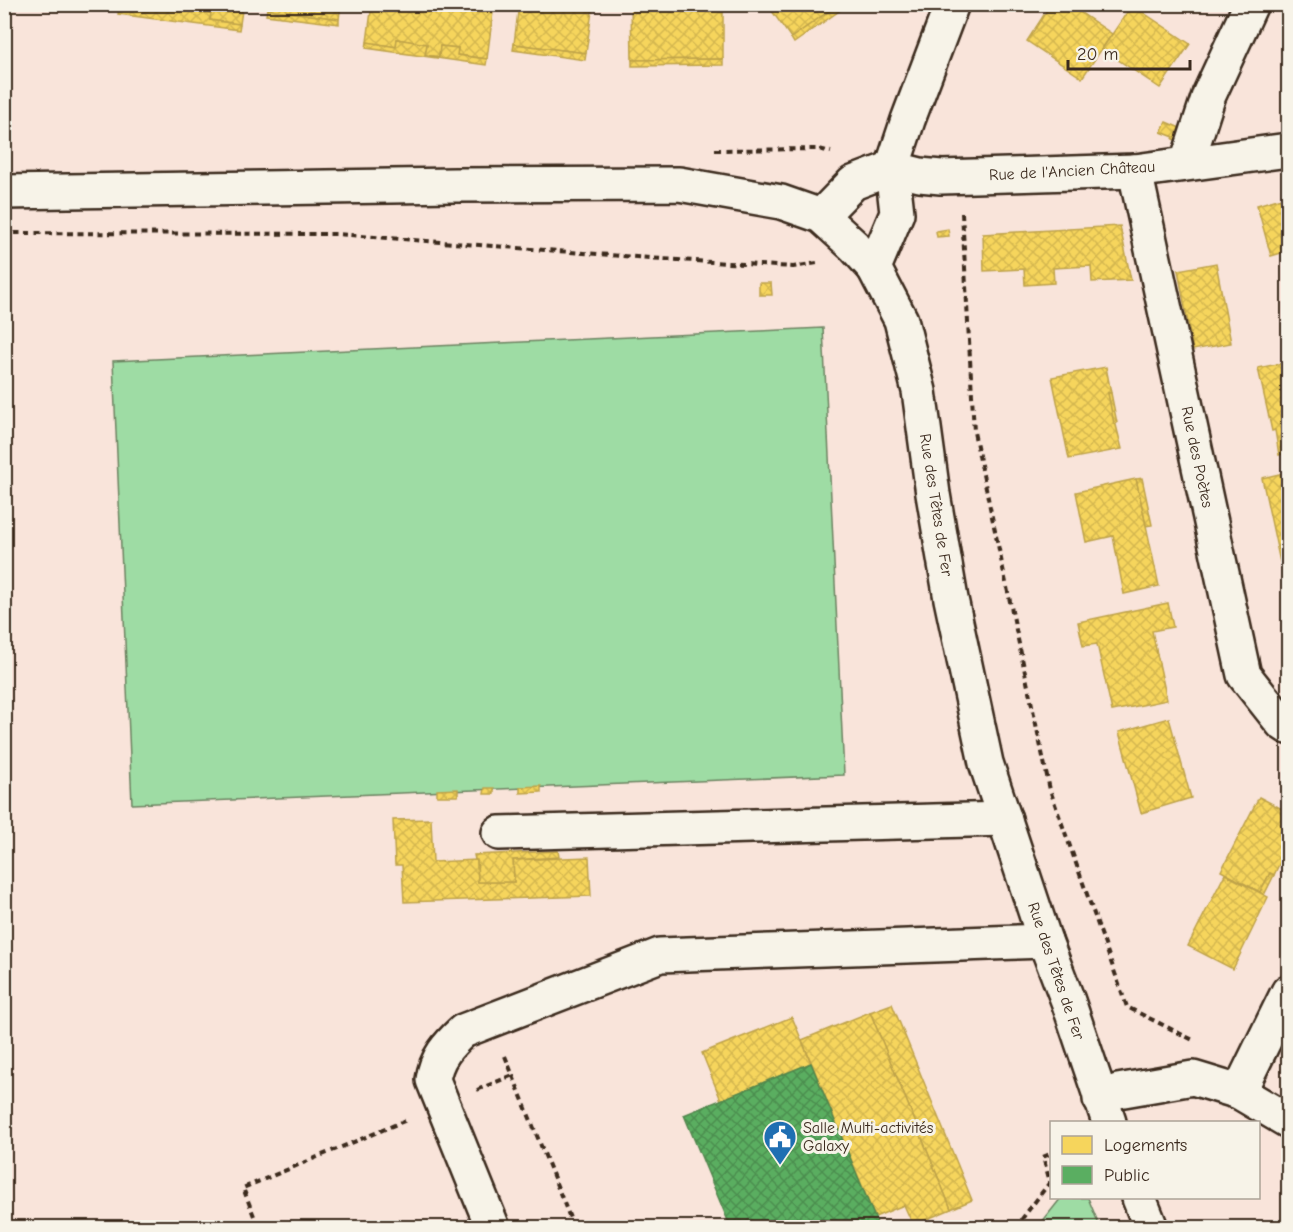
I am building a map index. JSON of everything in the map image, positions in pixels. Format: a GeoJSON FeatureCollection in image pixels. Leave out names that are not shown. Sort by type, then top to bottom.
{"type":"FeatureCollection","features":[{"type":"Feature","properties":{"kind":"street"},"geometry":{"type":"LineString","coordinates":[[868,262],[897,213],[892,168],[952,4]]}},
{"type":"Feature","properties":{"kind":"street"},"geometry":{"type":"LineString","coordinates":[[1187,163],[1209,94],[1251,4]]}},
{"type":"Feature","properties":{"kind":"street","name":"Rue de l'Ancien Château"},"geometry":{"type":"LineString","coordinates":[[892,168],[920,175],[941,177],[1135,171],[1288,150]]}},
{"type":"Feature","properties":{"kind":"street"},"geometry":{"type":"LineString","coordinates":[[4,192],[678,184],[781,202],[821,216],[853,183],[892,168]]}},
{"type":"Feature","properties":{"kind":"street","name":"Rue des Poètes"},"geometry":{"type":"LineString","coordinates":[[1135,171],[1244,675],[1281,723],[1288,728]]}},
{"type":"Feature","properties":{"kind":"street","name":"Rue des Têtes de Fer"},"geometry":{"type":"LineString","coordinates":[[821,216],[868,262],[902,320],[919,390],[933,494],[951,598],[986,763],[1105,1111]]}},
{"type":"Feature","properties":{"kind":"street"},"geometry":{"type":"LineString","coordinates":[[499,833],[1005,819]]}},
{"type":"Feature","properties":{"kind":"street"},"geometry":{"type":"LineString","coordinates":[[493,1227],[442,1105],[434,1080],[435,1067],[446,1047],[463,1031],[660,955],[1045,941]]}},
{"type":"Feature","properties":{"kind":"street"},"geometry":{"type":"LineString","coordinates":[[1246,1081],[1288,992]]}},
{"type":"Feature","properties":{"kind":"street"},"geometry":{"type":"LineString","coordinates":[[1105,1111],[1118,1091],[1193,1078],[1246,1081],[1288,1121]]}},
{"type":"Feature","properties":{"kind":"street"},"geometry":{"type":"LineString","coordinates":[[1140,1199],[1151,1227]]}},
{"type":"Feature","properties":{"kind":"path"},"geometry":{"type":"LineString","coordinates":[[960,176],[974,432],[1050,790],[1127,1007],[1200,1043]]}},
{"type":"Feature","properties":{"kind":"path"},"geometry":{"type":"LineString","coordinates":[[4,233],[336,234],[793,267],[868,262]]}},
{"type":"Feature","properties":{"kind":"path"},"geometry":{"type":"LineString","coordinates":[[503,1052],[574,1227]]}},
{"type":"Feature","properties":{"kind":"path"},"geometry":{"type":"LineString","coordinates":[[254,1215],[243,1188],[513,1076]]}},
{"type":"Feature","properties":{"kind":"path"},"geometry":{"type":"LineString","coordinates":[[1015,1227],[1050,1182],[1043,1157],[1050,1154]]}},
{"type":"Feature","properties":{"kind":"green space"},"geometry":{"type":"Polygon","coordinates":[[[823,328],[844,775],[132,804],[113,361],[823,328]]]}},
{"type":"Feature","properties":{"kind":"green space"},"geometry":{"type":"Polygon","coordinates":[[[1060,1199],[1088,1199],[1100,1227],[1038,1227],[1060,1199]]]}},
{"type":"Feature","properties":{"kind":"building: Logements"},"geometry":{"type":"Polygon","coordinates":[[[119,4],[149,4],[148,11],[119,8],[119,4]]]}},
{"type":"Feature","properties":{"kind":"building: Logements"},"geometry":{"type":"Polygon","coordinates":[[[149,4],[211,13],[210,20],[240,24],[239,30],[118,14],[119,8],[148,11],[149,4]]]}},
{"type":"Feature","properties":{"kind":"building: Logements"},"geometry":{"type":"Polygon","coordinates":[[[153,4],[243,4],[240,24],[210,20],[211,13],[153,4]]]}},
{"type":"Feature","properties":{"kind":"building: Logements"},"geometry":{"type":"Polygon","coordinates":[[[268,4],[341,4],[339,19],[267,9],[268,4]]]}},
{"type":"Feature","properties":{"kind":"building: Logements"},"geometry":{"type":"Polygon","coordinates":[[[372,4],[494,4],[487,59],[457,55],[458,48],[440,46],[439,57],[425,55],[427,44],[397,39],[396,47],[367,42],[372,4]]]}},
{"type":"Feature","properties":{"kind":"building: Logements"},"geometry":{"type":"Polygon","coordinates":[[[519,4],[593,4],[586,53],[514,44],[519,4]]]}},
{"type":"Feature","properties":{"kind":"building: Logements"},"geometry":{"type":"Polygon","coordinates":[[[631,4],[723,4],[723,59],[632,60],[631,4]]]}},
{"type":"Feature","properties":{"kind":"building: Logements"},"geometry":{"type":"Polygon","coordinates":[[[767,4],[839,4],[791,38],[767,4]]]}},
{"type":"Feature","properties":{"kind":"building: Logements"},"geometry":{"type":"Polygon","coordinates":[[[839,4],[849,4],[794,43],[791,38],[839,4]]]}},
{"type":"Feature","properties":{"kind":"building: Logements"},"geometry":{"type":"Polygon","coordinates":[[[1051,4],[1068,4],[1112,34],[1082,78],[1027,41],[1051,4]]]}},
{"type":"Feature","properties":{"kind":"building: Logements"},"geometry":{"type":"Polygon","coordinates":[[[1132,5],[1190,44],[1160,88],[1102,49],[1132,5]]]}},
{"type":"Feature","properties":{"kind":"building: Logements"},"geometry":{"type":"Polygon","coordinates":[[[267,9],[339,19],[339,24],[266,15],[267,9]]]}},
{"type":"Feature","properties":{"kind":"building: Logements"},"geometry":{"type":"Polygon","coordinates":[[[397,39],[427,44],[425,55],[439,57],[440,46],[458,48],[457,55],[487,59],[486,65],[366,48],[367,42],[396,47],[397,39]]]}},
{"type":"Feature","properties":{"kind":"building: Logements"},"geometry":{"type":"Polygon","coordinates":[[[514,44],[586,53],[585,60],[513,50],[514,44]]]}},
{"type":"Feature","properties":{"kind":"building: Logements"},"geometry":{"type":"Polygon","coordinates":[[[723,59],[723,65],[632,66],[632,60],[723,59]]]}},
{"type":"Feature","properties":{"kind":"building: Logements"},"geometry":{"type":"Polygon","coordinates":[[[1166,122],[1185,130],[1181,142],[1161,132],[1166,122]]]}},
{"type":"Feature","properties":{"kind":"building: Logements"},"geometry":{"type":"Polygon","coordinates":[[[1288,196],[1288,251],[1271,256],[1257,205],[1288,196]]]}},
{"type":"Feature","properties":{"kind":"building: Logements"},"geometry":{"type":"Polygon","coordinates":[[[1120,226],[1131,280],[1092,282],[1091,266],[1053,268],[1054,283],[1025,285],[1024,269],[984,271],[983,234],[1120,226]]]}},
{"type":"Feature","properties":{"kind":"building: Logements"},"geometry":{"type":"Polygon","coordinates":[[[948,229],[949,236],[937,237],[936,231],[948,229]]]}},
{"type":"Feature","properties":{"kind":"building: Logements"},"geometry":{"type":"Polygon","coordinates":[[[1216,263],[1231,343],[1193,350],[1178,270],[1216,263]]]}},
{"type":"Feature","properties":{"kind":"building: Logements"},"geometry":{"type":"Polygon","coordinates":[[[759,283],[771,283],[772,295],[759,295],[759,283]]]}},
{"type":"Feature","properties":{"kind":"building: Logements"},"geometry":{"type":"Polygon","coordinates":[[[1288,362],[1288,453],[1279,455],[1275,430],[1272,431],[1258,368],[1288,362]]]}},
{"type":"Feature","properties":{"kind":"building: Logements"},"geometry":{"type":"Polygon","coordinates":[[[1106,367],[1111,393],[1108,393],[1122,449],[1069,459],[1052,377],[1106,367]]]}},
{"type":"Feature","properties":{"kind":"building: Logements"},"geometry":{"type":"Polygon","coordinates":[[[1108,393],[1111,393],[1117,423],[1114,424],[1108,393]]]}},
{"type":"Feature","properties":{"kind":"building: Logements"},"geometry":{"type":"Polygon","coordinates":[[[1288,472],[1288,560],[1280,562],[1262,478],[1288,472]]]}},
{"type":"Feature","properties":{"kind":"building: Logements"},"geometry":{"type":"Polygon","coordinates":[[[1142,478],[1152,525],[1146,526],[1136,479],[1142,478]]]}},
{"type":"Feature","properties":{"kind":"building: Logements"},"geometry":{"type":"Polygon","coordinates":[[[1136,479],[1159,586],[1124,594],[1113,536],[1086,542],[1076,492],[1136,479]]]}},
{"type":"Feature","properties":{"kind":"building: Logements"},"geometry":{"type":"Polygon","coordinates":[[[1168,603],[1173,627],[1152,631],[1167,700],[1112,711],[1097,644],[1083,646],[1078,622],[1168,603]]]}},
{"type":"Feature","properties":{"kind":"building: Logements"},"geometry":{"type":"Polygon","coordinates":[[[1169,718],[1191,798],[1141,813],[1119,732],[1169,718]]]}},
{"type":"Feature","properties":{"kind":"building: Logements"},"geometry":{"type":"Polygon","coordinates":[[[541,786],[541,792],[520,793],[520,787],[541,786]]]}},
{"type":"Feature","properties":{"kind":"building: Logements"},"geometry":{"type":"Polygon","coordinates":[[[485,788],[494,788],[494,794],[484,794],[485,788]]]}},
{"type":"Feature","properties":{"kind":"building: Logements"},"geometry":{"type":"Polygon","coordinates":[[[458,789],[458,796],[437,796],[437,790],[458,789]]]}},
{"type":"Feature","properties":{"kind":"building: Logements"},"geometry":{"type":"Polygon","coordinates":[[[1259,797],[1288,812],[1288,839],[1279,853],[1283,856],[1274,875],[1270,873],[1260,892],[1221,871],[1259,797]]]}},
{"type":"Feature","properties":{"kind":"building: Logements"},"geometry":{"type":"Polygon","coordinates":[[[431,819],[433,862],[477,860],[478,882],[514,882],[513,860],[589,857],[591,896],[404,902],[402,865],[395,865],[393,820],[431,819]]]}},
{"type":"Feature","properties":{"kind":"building: Logements"},"geometry":{"type":"Polygon","coordinates":[[[1287,838],[1288,845],[1283,856],[1279,853],[1287,838]]]}},
{"type":"Feature","properties":{"kind":"building: Logements"},"geometry":{"type":"Polygon","coordinates":[[[558,851],[559,857],[513,860],[514,882],[478,882],[477,860],[474,855],[558,851]]]}},
{"type":"Feature","properties":{"kind":"building: Logements"},"geometry":{"type":"Polygon","coordinates":[[[1270,873],[1274,875],[1264,895],[1260,892],[1270,873]]]}},
{"type":"Feature","properties":{"kind":"building: Logements"},"geometry":{"type":"Polygon","coordinates":[[[1225,874],[1268,897],[1233,969],[1188,946],[1225,874]]]}},
{"type":"Feature","properties":{"kind":"building: Logements"},"geometry":{"type":"Polygon","coordinates":[[[892,1004],[972,1200],[951,1209],[870,1012],[892,1004]]]}},
{"type":"Feature","properties":{"kind":"building: Logements"},"geometry":{"type":"Polygon","coordinates":[[[870,1012],[951,1209],[913,1225],[904,1205],[875,1217],[802,1040],[870,1012]]]}},
{"type":"Feature","properties":{"kind":"building: Logements"},"geometry":{"type":"Polygon","coordinates":[[[792,1017],[811,1063],[721,1100],[702,1053],[792,1017]]]}},
{"type":"Feature","properties":{"kind":"building: Public","name":"Salle Multi-activités Galaxy"},"geometry":{"type":"Polygon","coordinates":[[[811,1063],[879,1228],[731,1228],[684,1115],[811,1063]]]}},
{"type":"Feature","properties":{"kind":"place","name":"Salle Multi-activités Galaxy"},"geometry":{"type":"Point","coordinates":[780,1166]}}]}
